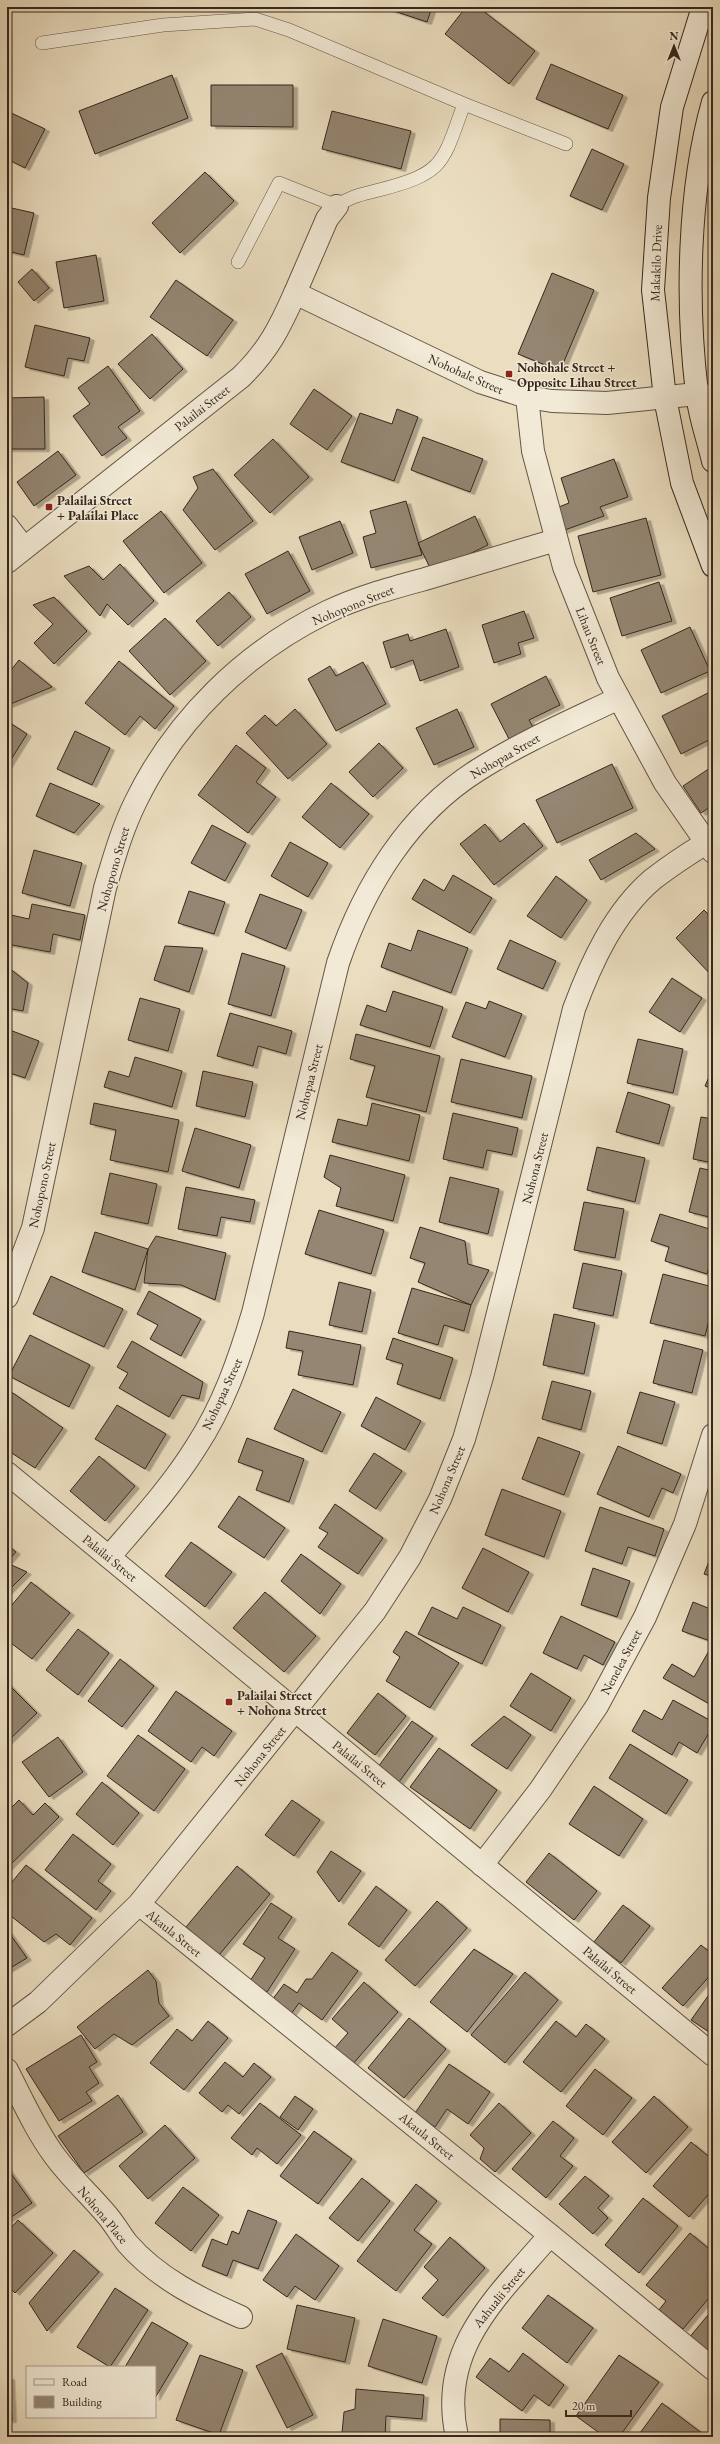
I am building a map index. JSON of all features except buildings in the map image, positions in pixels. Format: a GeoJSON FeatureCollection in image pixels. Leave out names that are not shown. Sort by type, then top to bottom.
{"type":"FeatureCollection","features":[{"type":"Feature","properties":{"kind":"street","name":"Makakilo Drive"},"geometry":{"type":"LineString","coordinates":[[703,7],[672,107],[659,198],[653,290],[665,398],[682,483],[713,566]]}},
{"type":"Feature","properties":{"kind":"street"},"geometry":{"type":"LineString","coordinates":[[713,102],[694,203],[691,295],[713,461]]}},
{"type":"Feature","properties":{"kind":"street","name":"Palailai Street"},"geometry":{"type":"LineString","coordinates":[[7,562],[241,377],[255,363],[278,332],[327,219],[337,206]]}},
{"type":"Feature","properties":{"kind":"street","name":"Nohohale Street"},"geometry":{"type":"LineString","coordinates":[[295,293],[480,382],[527,397],[552,401],[607,403],[665,398],[705,392]]}},
{"type":"Feature","properties":{"kind":"street","name":"Lihau Street"},"geometry":{"type":"LineString","coordinates":[[527,397],[533,451],[556,540],[570,582],[608,678],[665,783],[710,847]]}},
{"type":"Feature","properties":{"kind":"street"},"geometry":{"type":"LineString","coordinates":[[7,526],[24,548]]}},
{"type":"Feature","properties":{"kind":"street","name":"Nohopono Street"},"geometry":{"type":"LineString","coordinates":[[7,1297],[33,1228],[106,888],[118,844],[139,795],[158,762],[185,724],[216,690],[250,660],[288,634],[328,612],[370,595],[556,540]]}},
{"type":"Feature","properties":{"kind":"street","name":"Nohopaa Street"},"geometry":{"type":"LineString","coordinates":[[109,1557],[169,1487],[196,1447],[220,1405],[239,1360],[253,1313],[338,963],[351,926],[369,889],[390,855],[416,824],[444,796],[476,771],[511,750],[619,698]]}},
{"type":"Feature","properties":{"kind":"street","name":"Nohona Street"},"geometry":{"type":"LineString","coordinates":[[7,2025],[38,2002],[139,1904],[296,1711],[375,1611],[410,1557],[440,1499],[464,1439],[482,1377],[574,1010],[584,980],[598,953],[632,902],[652,880],[710,847]]}},
{"type":"Feature","properties":{"kind":"street","name":"Nenelea Street"},"geometry":{"type":"LineString","coordinates":[[482,1865],[540,1790],[597,1706],[641,1624],[685,1524],[713,1435]]}},
{"type":"Feature","properties":{"kind":"street","name":"Palailai Street"},"geometry":{"type":"LineString","coordinates":[[7,1473],[713,2055]]}},
{"type":"Feature","properties":{"kind":"street","name":"Akaula Street"},"geometry":{"type":"LineString","coordinates":[[139,1904],[550,2235],[713,2369]]}},
{"type":"Feature","properties":{"kind":"street","name":"Nohona Place"},"geometry":{"type":"LineString","coordinates":[[7,2070],[33,2122],[54,2155],[79,2186],[107,2215],[128,2244],[158,2271],[199,2298],[241,2317]]}},
{"type":"Feature","properties":{"kind":"street","name":"Aahualii Street"},"geometry":{"type":"LineString","coordinates":[[457,2437],[454,2418],[455,2381],[464,2346],[482,2314],[550,2235]]}},
{"type":"Feature","properties":{"kind":"lane"},"geometry":{"type":"LineString","coordinates":[[42,43],[163,25],[255,19],[289,30],[464,104],[566,144]]}},
{"type":"Feature","properties":{"kind":"lane"},"geometry":{"type":"LineString","coordinates":[[238,262],[279,183],[337,206],[351,198],[410,182],[427,174],[441,160],[448,149],[464,104]]}},
{"type":"Feature","properties":{"kind":"place","name":"Nohohale Street + Opposite Lihau Street"},"geometry":{"type":"Point","coordinates":[509,374]}},
{"type":"Feature","properties":{"kind":"place","name":"Palailai Street + Palailai Place"},"geometry":{"type":"Point","coordinates":[49,507]}},
{"type":"Feature","properties":{"kind":"place","name":"Palailai Street + Nohona Street"},"geometry":{"type":"Point","coordinates":[229,1702]}}]}
